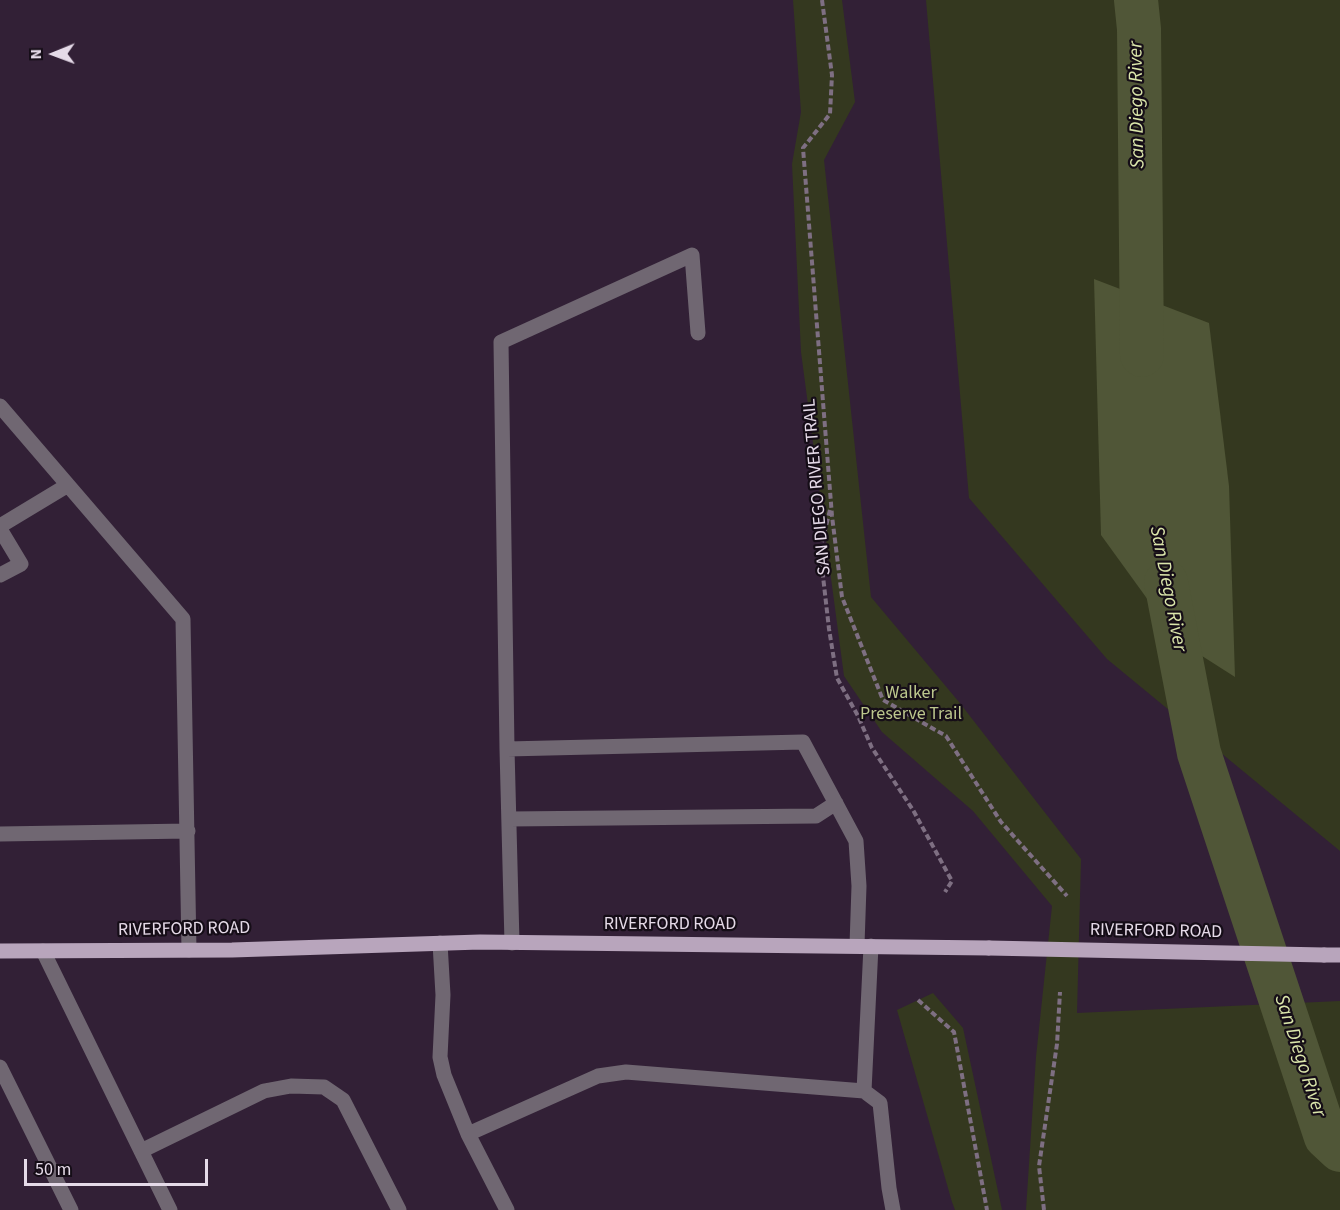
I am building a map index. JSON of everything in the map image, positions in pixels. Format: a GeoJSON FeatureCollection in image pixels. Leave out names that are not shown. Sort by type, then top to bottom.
{"type":"FeatureCollection","features":[{"type":"Feature","properties":{"kind":"main road","name":"RIVERFORD ROAD"},"geometry":{"type":"LineString","coordinates":[[0,951],[189,950],[512,943],[864,946],[1340,955]]}},
{"type":"Feature","properties":{"kind":"lane"},"geometry":{"type":"LineString","coordinates":[[512,943],[501,342],[693,255],[698,333]]}},
{"type":"Feature","properties":{"kind":"lane"},"geometry":{"type":"LineString","coordinates":[[0,406],[183,619],[189,950]]}},
{"type":"Feature","properties":{"kind":"lane"},"geometry":{"type":"LineString","coordinates":[[0,575],[21,564],[0,527],[68,485]]}},
{"type":"Feature","properties":{"kind":"lane"},"geometry":{"type":"LineString","coordinates":[[507,748],[803,742],[856,842],[864,946],[864,1091]]}},
{"type":"Feature","properties":{"kind":"lane"},"geometry":{"type":"LineString","coordinates":[[509,819],[816,816],[836,803]]}},
{"type":"Feature","properties":{"kind":"lane"},"geometry":{"type":"LineString","coordinates":[[0,834],[188,831]]}},
{"type":"Feature","properties":{"kind":"lane"},"geometry":{"type":"LineString","coordinates":[[441,943],[443,995],[440,1057],[444,1075],[468,1134],[507,1210]]}},
{"type":"Feature","properties":{"kind":"lane"},"geometry":{"type":"LineString","coordinates":[[43,951],[170,1210]]}},
{"type":"Feature","properties":{"kind":"lane"},"geometry":{"type":"LineString","coordinates":[[0,1067],[71,1210]]}},
{"type":"Feature","properties":{"kind":"lane"},"geometry":{"type":"LineString","coordinates":[[468,1134],[609,1073],[626,1072],[864,1091],[880,1103],[893,1210]]}},
{"type":"Feature","properties":{"kind":"lane"},"geometry":{"type":"LineString","coordinates":[[141,1151],[264,1090],[291,1086],[324,1087],[343,1100],[399,1210]]}},
{"type":"Feature","properties":{"kind":"path","name":"SAN DIEGO RIVER TRAIL"},"geometry":{"type":"LineString","coordinates":[[822,0],[832,75],[830,114],[803,148],[831,506],[842,597],[883,700],[946,736],[1001,822],[1067,896]]}},
{"type":"Feature","properties":{"kind":"path"},"geometry":{"type":"LineString","coordinates":[[831,506],[820,550],[837,678],[872,748],[914,810],[951,881],[945,892]]}},
{"type":"Feature","properties":{"kind":"path"},"geometry":{"type":"LineString","coordinates":[[1044,1210],[1039,1166],[1057,1044],[1060,992]]}},
{"type":"Feature","properties":{"kind":"path"},"geometry":{"type":"LineString","coordinates":[[918,1000],[954,1032],[987,1210]]}},
{"type":"Feature","properties":{"kind":"green space","name":"Walker Preserve Trail"},"geometry":{"type":"Polygon","coordinates":[[[793,0],[842,0],[855,102],[824,160],[871,597],[959,702],[1081,859],[1077,1013],[1340,1001],[1340,1210],[1026,1210],[1036,1057],[1052,906],[973,811],[882,732],[844,676],[801,352],[792,164],[801,112],[793,0]]]}},
{"type":"Feature","properties":{"kind":"green space"},"geometry":{"type":"Polygon","coordinates":[[[926,0],[1340,0],[1340,851],[1107,659],[969,498],[926,0]]]}},
{"type":"Feature","properties":{"kind":"green space"},"geometry":{"type":"Polygon","coordinates":[[[933,993],[963,1028],[1002,1210],[955,1210],[952,1202],[897,1010],[933,993]]]}},
{"type":"Feature","properties":{"kind":"water"},"geometry":{"type":"Polygon","coordinates":[[[1094,279],[1209,323],[1229,486],[1235,677],[1177,640],[1101,535],[1094,279]]]}},
{"type":"Feature","properties":{"kind":"waterway","name":"San Diego River"},"geometry":{"type":"LineString","coordinates":[[1136,0],[1139,29],[1142,355]]}},
{"type":"Feature","properties":{"kind":"waterway","name":"San Diego River"},"geometry":{"type":"LineString","coordinates":[[1166,582],[1199,753],[1326,1137],[1340,1150]]}}]}
